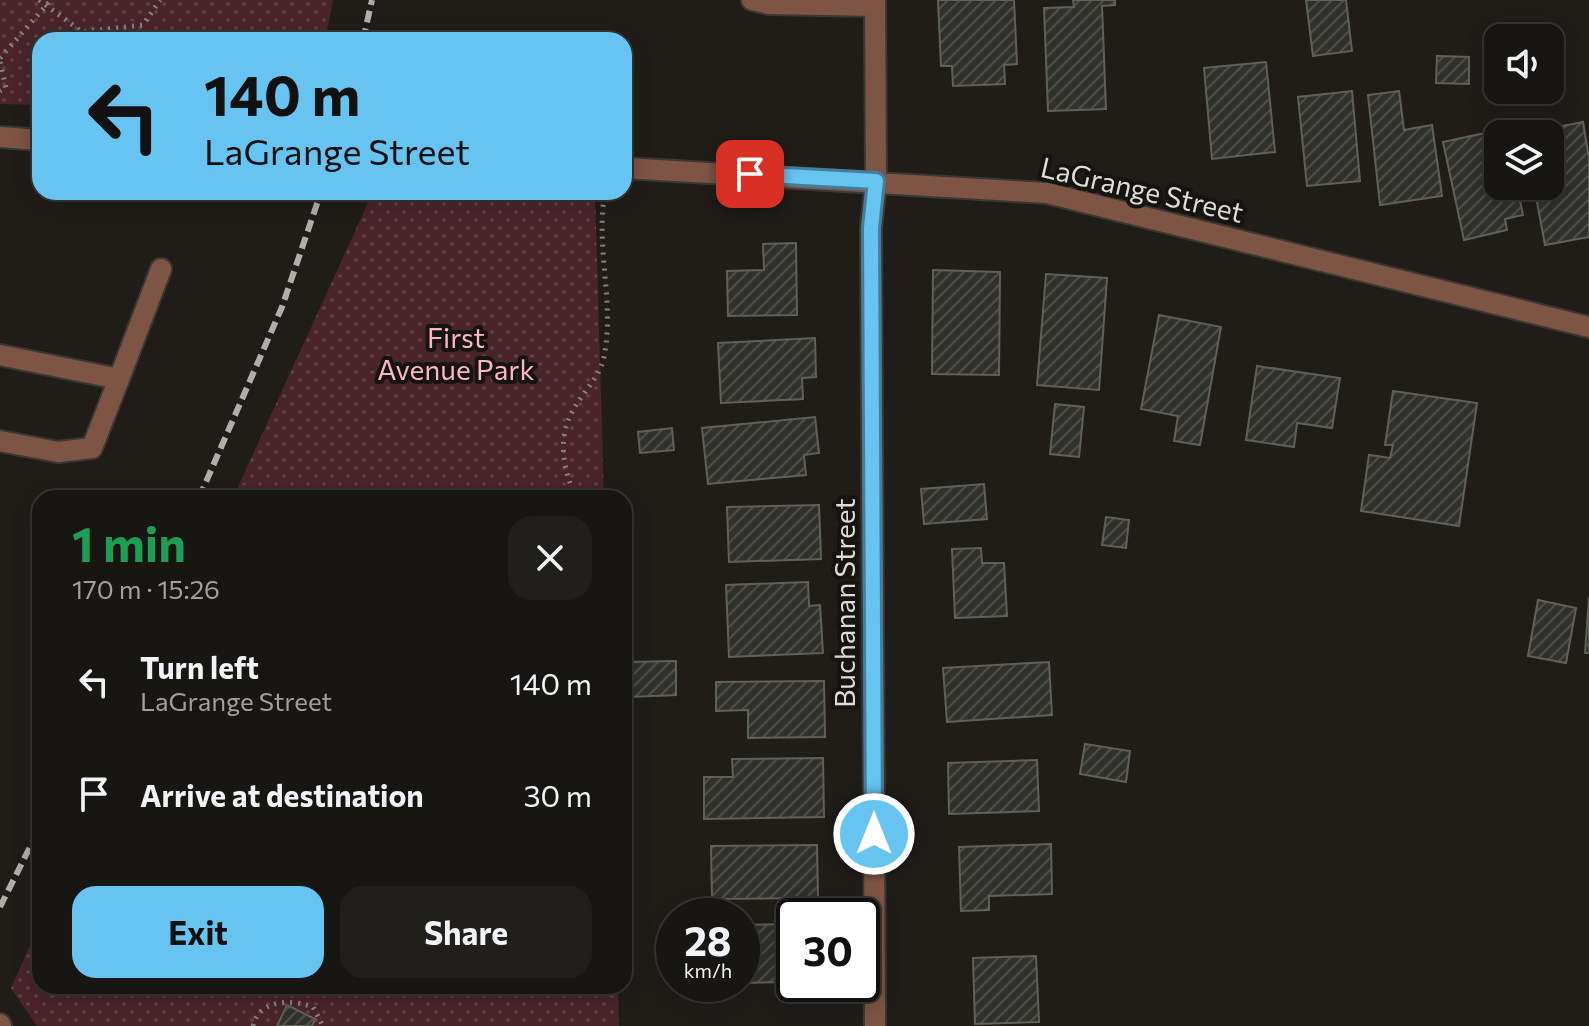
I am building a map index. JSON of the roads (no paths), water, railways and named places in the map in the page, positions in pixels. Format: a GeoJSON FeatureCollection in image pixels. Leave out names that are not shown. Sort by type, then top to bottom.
{"type":"FeatureCollection","features":[{"type":"Feature","properties":{"kind":"street"},"geometry":{"type":"LineString","coordinates":[[752,0],[769,4],[875,3]]}},
{"type":"Feature","properties":{"kind":"street","name":"Buchanan Street"},"geometry":{"type":"LineString","coordinates":[[875,3],[876,181],[871,228],[875,1026]]}},
{"type":"Feature","properties":{"kind":"street"},"geometry":{"type":"LineString","coordinates":[[0,137],[32,139]]}},
{"type":"Feature","properties":{"kind":"street","name":"LaGrange Street"},"geometry":{"type":"LineString","coordinates":[[632,168],[1047,193],[1589,327]]}},
{"type":"Feature","properties":{"kind":"street"},"geometry":{"type":"LineString","coordinates":[[0,441],[58,452],[92,448],[161,269]]}},
{"type":"Feature","properties":{"kind":"street"},"geometry":{"type":"LineString","coordinates":[[0,355],[119,379]]}},
{"type":"Feature","properties":{"kind":"railway"},"geometry":{"type":"LineString","coordinates":[[365,32],[372,0]]}},
{"type":"Feature","properties":{"kind":"railway"},"geometry":{"type":"LineString","coordinates":[[202,490],[282,307],[318,200]]}},
{"type":"Feature","properties":{"kind":"railway"},"geometry":{"type":"LineString","coordinates":[[0,907],[32,843]]}},
{"type":"Feature","properties":{"kind":"park label","name":"First Avenue Park"},"geometry":{"type":"Point","coordinates":[456,354]}}]}
